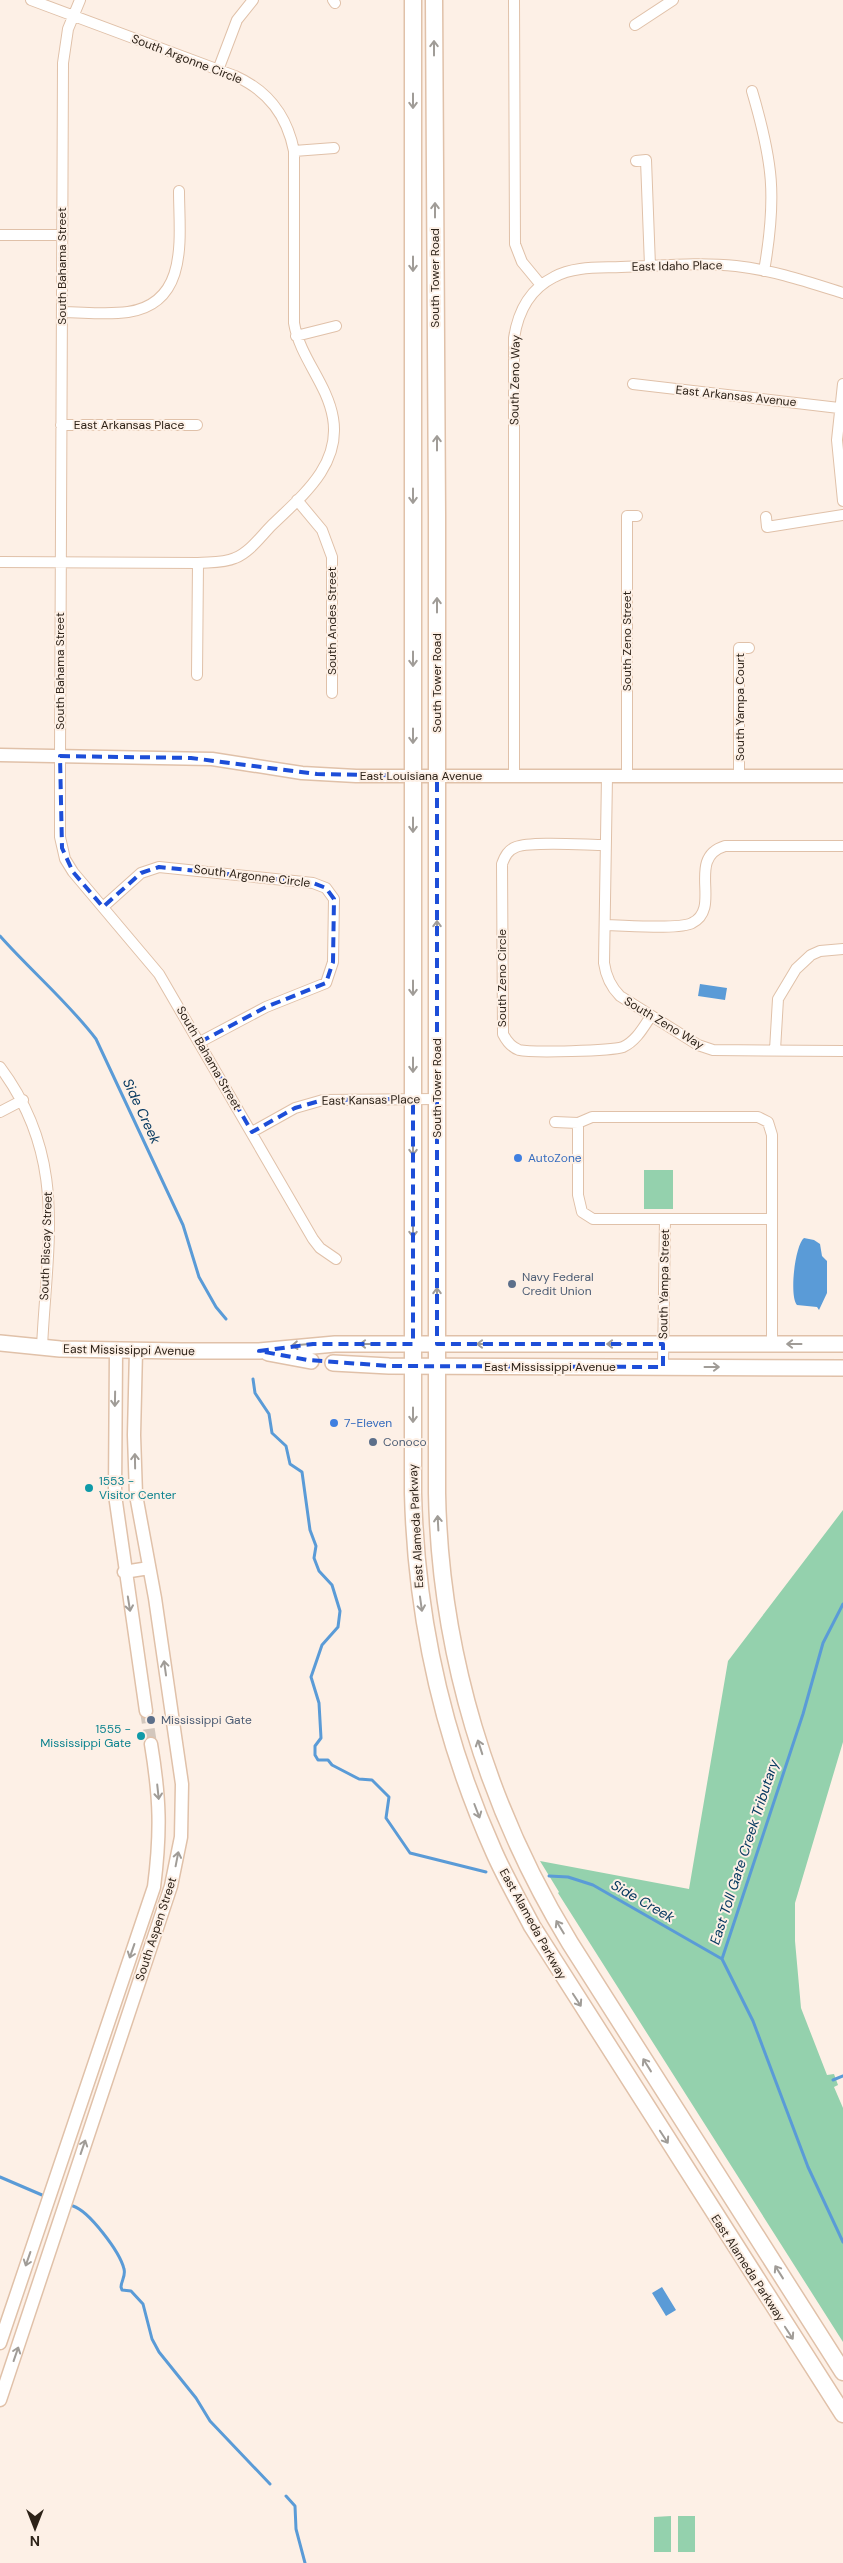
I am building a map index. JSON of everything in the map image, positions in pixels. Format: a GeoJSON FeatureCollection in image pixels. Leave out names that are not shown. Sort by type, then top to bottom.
{"type":"FeatureCollection","features":[{"type":"Feature","properties":{"kind":"main road","name":"South Tower Road"},"geometry":{"type":"LineString","coordinates":[[413,0],[413,1366]]}},
{"type":"Feature","properties":{"kind":"main road","name":"South Tower Road"},"geometry":{"type":"LineString","coordinates":[[434,0],[437,1366]]}},
{"type":"Feature","properties":{"kind":"main road","name":"East Mississippi Avenue"},"geometry":{"type":"LineString","coordinates":[[0,1343],[42,1348],[259,1351],[313,1344],[843,1344]]}},
{"type":"Feature","properties":{"kind":"main road","name":"East Mississippi Avenue"},"geometry":{"type":"LineString","coordinates":[[259,1351],[311,1361]]}},
{"type":"Feature","properties":{"kind":"main road","name":"East Mississippi Avenue"},"geometry":{"type":"LineString","coordinates":[[333,1363],[413,1366],[843,1368]]}},
{"type":"Feature","properties":{"kind":"main road","name":"East Alameda Parkway"},"geometry":{"type":"LineString","coordinates":[[413,1366],[414,1538],[425,1626],[442,1703],[466,1782],[502,1868],[532,1926],[572,1993],[843,2414]]}},
{"type":"Feature","properties":{"kind":"main road","name":"East Alameda Parkway"},"geometry":{"type":"LineString","coordinates":[[437,1366],[437,1509],[444,1593],[459,1674],[478,1742],[496,1794],[532,1876],[575,1951],[843,2372]]}},
{"type":"Feature","properties":{"kind":"main road"},"geometry":{"type":"LineString","coordinates":[[414,1538],[431,1548],[437,1601],[449,1623]]}},
{"type":"Feature","properties":{"kind":"street","name":"South Argonne Circle"},"geometry":{"type":"LineString","coordinates":[[0,562],[223,562],[240,556],[297,500],[323,471],[330,454],[334,435],[329,402],[296,336],[294,314],[294,152],[286,123],[270,99],[248,82],[31,0]]}},
{"type":"Feature","properties":{"kind":"street","name":"South Bahama Street"},"geometry":{"type":"LineString","coordinates":[[80,0],[73,16],[63,63],[60,562],[62,848],[73,872],[159,974],[313,1239],[320,1248],[336,1258]]}},
{"type":"Feature","properties":{"kind":"street"},"geometry":{"type":"LineString","coordinates":[[218,70],[237,20],[253,0]]}},
{"type":"Feature","properties":{"kind":"street"},"geometry":{"type":"LineString","coordinates":[[514,0],[515,244],[522,262],[541,286]]}},
{"type":"Feature","properties":{"kind":"street"},"geometry":{"type":"LineString","coordinates":[[635,25],[673,0]]}},
{"type":"Feature","properties":{"kind":"street"},"geometry":{"type":"LineString","coordinates":[[752,91],[766,138],[773,193],[770,234],[764,270]]}},
{"type":"Feature","properties":{"kind":"street"},"geometry":{"type":"LineString","coordinates":[[294,152],[334,148]]}},
{"type":"Feature","properties":{"kind":"street"},"geometry":{"type":"LineString","coordinates":[[636,161],[646,160],[650,266]]}},
{"type":"Feature","properties":{"kind":"street"},"geometry":{"type":"LineString","coordinates":[[62,312],[132,311],[149,305],[166,291],[178,263],[179,191]]}},
{"type":"Feature","properties":{"kind":"street"},"geometry":{"type":"LineString","coordinates":[[0,236],[62,236]]}},
{"type":"Feature","properties":{"kind":"street","name":"East Idaho Place"},"geometry":{"type":"LineString","coordinates":[[541,286],[554,277],[574,270],[719,265],[764,270],[843,293]]}},
{"type":"Feature","properties":{"kind":"street","name":"South Zeno Way"},"geometry":{"type":"LineString","coordinates":[[514,776],[514,338],[524,305],[541,286]]}},
{"type":"Feature","properties":{"kind":"street"},"geometry":{"type":"LineString","coordinates":[[296,336],[336,326]]}},
{"type":"Feature","properties":{"kind":"street","name":"East Arkansas Avenue"},"geometry":{"type":"LineString","coordinates":[[633,384],[839,408]]}},
{"type":"Feature","properties":{"kind":"street"},"geometry":{"type":"LineString","coordinates":[[843,384],[839,408],[838,456],[843,502]]}},
{"type":"Feature","properties":{"kind":"street","name":"East Arkansas Place"},"geometry":{"type":"LineString","coordinates":[[61,425],[197,425]]}},
{"type":"Feature","properties":{"kind":"street","name":"South Andes Street"},"geometry":{"type":"LineString","coordinates":[[297,500],[322,530],[332,557],[332,693]]}},
{"type":"Feature","properties":{"kind":"street"},"geometry":{"type":"LineString","coordinates":[[766,517],[767,527],[843,515]]}},
{"type":"Feature","properties":{"kind":"street","name":"South Zeno Street"},"geometry":{"type":"LineString","coordinates":[[627,776],[627,516],[637,516]]}},
{"type":"Feature","properties":{"kind":"street"},"geometry":{"type":"LineString","coordinates":[[197,675],[198,562]]}},
{"type":"Feature","properties":{"kind":"street","name":"South Yampa Court"},"geometry":{"type":"LineString","coordinates":[[739,776],[739,648],[749,648]]}},
{"type":"Feature","properties":{"kind":"street","name":"East Louisiana Avenue"},"geometry":{"type":"LineString","coordinates":[[0,755],[212,759],[317,774],[413,776],[843,776]]}},
{"type":"Feature","properties":{"kind":"street","name":"South Zeno Way"},"geometry":{"type":"LineString","coordinates":[[607,776],[604,963],[608,980],[620,996],[698,1045],[713,1050],[843,1051]]}},
{"type":"Feature","properties":{"kind":"street","name":"South Zeno Circle"},"geometry":{"type":"LineString","coordinates":[[606,845],[522,845],[514,847],[504,857],[502,864],[503,1034],[513,1047],[520,1050],[607,1050],[623,1046],[632,1040],[651,1016]]}},
{"type":"Feature","properties":{"kind":"street"},"geometry":{"type":"LineString","coordinates":[[605,925],[685,925],[697,920],[705,907],[707,860],[717,848],[725,846],[843,846]]}},
{"type":"Feature","properties":{"kind":"street","name":"South Argonne Circle"},"geometry":{"type":"LineString","coordinates":[[103,906],[141,873],[159,867],[313,883],[326,888],[334,899],[333,962],[326,984],[266,1007],[200,1042]]}},
{"type":"Feature","properties":{"kind":"street"},"geometry":{"type":"LineString","coordinates":[[775,1050],[778,999],[796,969],[802,961],[820,951],[843,949]]}},
{"type":"Feature","properties":{"kind":"street","name":"South Biscay Street"},"geometry":{"type":"LineString","coordinates":[[0,1067],[23,1100],[40,1141],[48,1184],[49,1206],[42,1348]]}},
{"type":"Feature","properties":{"kind":"street","name":"East Kansas Place"},"geometry":{"type":"LineString","coordinates":[[252,1132],[295,1108],[323,1100],[437,1099]]}},
{"type":"Feature","properties":{"kind":"street"},"geometry":{"type":"LineString","coordinates":[[0,1112],[23,1100]]}},
{"type":"Feature","properties":{"kind":"street"},"geometry":{"type":"LineString","coordinates":[[555,1122],[578,1123],[592,1118],[758,1117],[768,1122],[772,1135],[772,1344]]}},
{"type":"Feature","properties":{"kind":"street","name":"South Yampa Street"},"geometry":{"type":"LineString","coordinates":[[578,1123],[578,1195],[582,1212],[593,1218],[665,1219],[663,1367]]}},
{"type":"Feature","properties":{"kind":"street"},"geometry":{"type":"LineString","coordinates":[[665,1219],[771,1219]]}},
{"type":"Feature","properties":{"kind":"street"},"geometry":{"type":"LineString","coordinates":[[116,1350],[114,1476],[124,1572],[146,1711]]}},
{"type":"Feature","properties":{"kind":"street","name":"South Aspen Street"},"geometry":{"type":"LineString","coordinates":[[0,2400],[171,1886],[181,1837],[182,1784],[135,1473],[136,1350]]}},
{"type":"Feature","properties":{"kind":"street","name":"East Mississippi Avenue"},"geometry":{"type":"LineString","coordinates":[[311,1361],[333,1363]]}},
{"type":"Feature","properties":{"kind":"street"},"geometry":{"type":"LineString","coordinates":[[120,1538],[143,1535]]}},
{"type":"Feature","properties":{"kind":"street"},"geometry":{"type":"LineString","coordinates":[[124,1572],[149,1568]]}},
{"type":"Feature","properties":{"kind":"street","name":"South Aspen Street"},"geometry":{"type":"LineString","coordinates":[[0,2343],[154,1887],[160,1844],[160,1811],[151,1744]]}},
{"type":"Feature","properties":{"kind":"street"},"geometry":{"type":"LineString","coordinates":[[6,2326],[23,2332]]}},
{"type":"Feature","properties":{"kind":"highlighted area"},"geometry":{"type":"Polygon","coordinates":[[[60,756],[191,758],[317,774],[437,776],[437,1344],[663,1344],[663,1367],[389,1366],[308,1360],[259,1351],[313,1344],[413,1344],[413,1099],[323,1100],[295,1108],[252,1132],[200,1042],[266,1007],[326,983],[333,962],[334,899],[326,888],[313,883],[159,867],[141,873],[103,907],[73,872],[62,848],[60,756]]]}},
{"type":"Feature","properties":{"kind":"green space"},"geometry":{"type":"Polygon","coordinates":[[[644,1170],[673,1170],[673,1209],[644,1209],[644,1170]]]}},
{"type":"Feature","properties":{"kind":"green space"},"geometry":{"type":"Polygon","coordinates":[[[843,1510],[843,1742],[795,1903],[795,1941],[801,2008],[827,2075],[834,2074],[838,2085],[834,2087],[843,2108],[843,2342],[558,1893],[540,1861],[689,1889],[728,1661],[843,1510]]]}},
{"type":"Feature","properties":{"kind":"green space"},"geometry":{"type":"Polygon","coordinates":[[[671,2516],[671,2552],[654,2552],[654,2517],[671,2516]]]}},
{"type":"Feature","properties":{"kind":"green space"},"geometry":{"type":"Polygon","coordinates":[[[678,2516],[695,2516],[695,2552],[678,2552],[678,2516]]]}},
{"type":"Feature","properties":{"kind":"water"},"geometry":{"type":"Polygon","coordinates":[[[700,984],[727,988],[725,1000],[698,996],[700,984]]]}},
{"type":"Feature","properties":{"kind":"water"},"geometry":{"type":"Polygon","coordinates":[[[804,1238],[814,1240],[820,1244],[822,1256],[827,1261],[827,1293],[819,1310],[817,1307],[797,1305],[793,1292],[798,1250],[804,1238]]]}},
{"type":"Feature","properties":{"kind":"water"},"geometry":{"type":"Polygon","coordinates":[[[662,2287],[676,2310],[666,2316],[652,2293],[662,2287]]]}},
{"type":"Feature","properties":{"kind":"waterway","name":"Side Creek"},"geometry":{"type":"LineString","coordinates":[[0,936],[74,1012],[96,1039],[183,1225],[199,1277],[216,1307],[226,1319]]}},
{"type":"Feature","properties":{"kind":"waterway","name":"Side Creek"},"geometry":{"type":"LineString","coordinates":[[253,1379],[255,1393],[269,1414],[272,1433],[286,1446],[290,1464],[302,1472],[310,1530],[316,1546],[314,1558],[319,1571],[332,1585],[340,1611],[338,1627],[322,1645],[311,1677],[319,1703],[321,1738],[315,1746],[315,1755],[318,1760],[328,1760],[332,1765],[359,1779],[372,1780],[389,1797],[386,1818],[410,1853],[486,1872]]}},
{"type":"Feature","properties":{"kind":"waterway","name":"East Toll Gate Creek Tributary"},"geometry":{"type":"LineString","coordinates":[[843,1604],[823,1643],[803,1714],[722,1959],[753,2021],[808,2167],[843,2242]]}},
{"type":"Feature","properties":{"kind":"waterway","name":"Side Creek"},"geometry":{"type":"LineString","coordinates":[[549,1876],[568,1877],[593,1885],[722,1959]]}},
{"type":"Feature","properties":{"kind":"waterway"},"geometry":{"type":"LineString","coordinates":[[833,2080],[843,2076]]}},
{"type":"Feature","properties":{"kind":"waterway"},"geometry":{"type":"LineString","coordinates":[[0,2177],[42,2195]]}},
{"type":"Feature","properties":{"kind":"waterway"},"geometry":{"type":"LineString","coordinates":[[73,2206],[80,2209],[95,2224],[117,2253],[124,2272],[121,2285],[122,2290],[131,2291],[143,2304],[152,2339],[159,2352],[196,2398],[210,2421],[270,2484]]}},
{"type":"Feature","properties":{"kind":"waterway"},"geometry":{"type":"LineString","coordinates":[[286,2496],[295,2506],[296,2529],[305,2563]]}},
{"type":"Feature","properties":{"kind":"tunnel"},"geometry":{"type":"LineString","coordinates":[[146,1711],[151,1744]]}},
{"type":"Feature","properties":{"kind":"place","name":"AutoZone"},"geometry":{"type":"Point","coordinates":[518,1158]}},
{"type":"Feature","properties":{"kind":"place","name":"Navy Federal Credit Union"},"geometry":{"type":"Point","coordinates":[512,1284]}},
{"type":"Feature","properties":{"kind":"place","name":"7-Eleven"},"geometry":{"type":"Point","coordinates":[334,1423]}},
{"type":"Feature","properties":{"kind":"place","name":"Conoco"},"geometry":{"type":"Point","coordinates":[373,1442]}},
{"type":"Feature","properties":{"kind":"place","name":"1553 - Visitor Center"},"geometry":{"type":"Point","coordinates":[89,1488]}},
{"type":"Feature","properties":{"kind":"place","name":"Mississippi Gate"},"geometry":{"type":"Point","coordinates":[151,1720]}},
{"type":"Feature","properties":{"kind":"place","name":"1555 - Mississippi Gate"},"geometry":{"type":"Point","coordinates":[141,1736]}}]}
